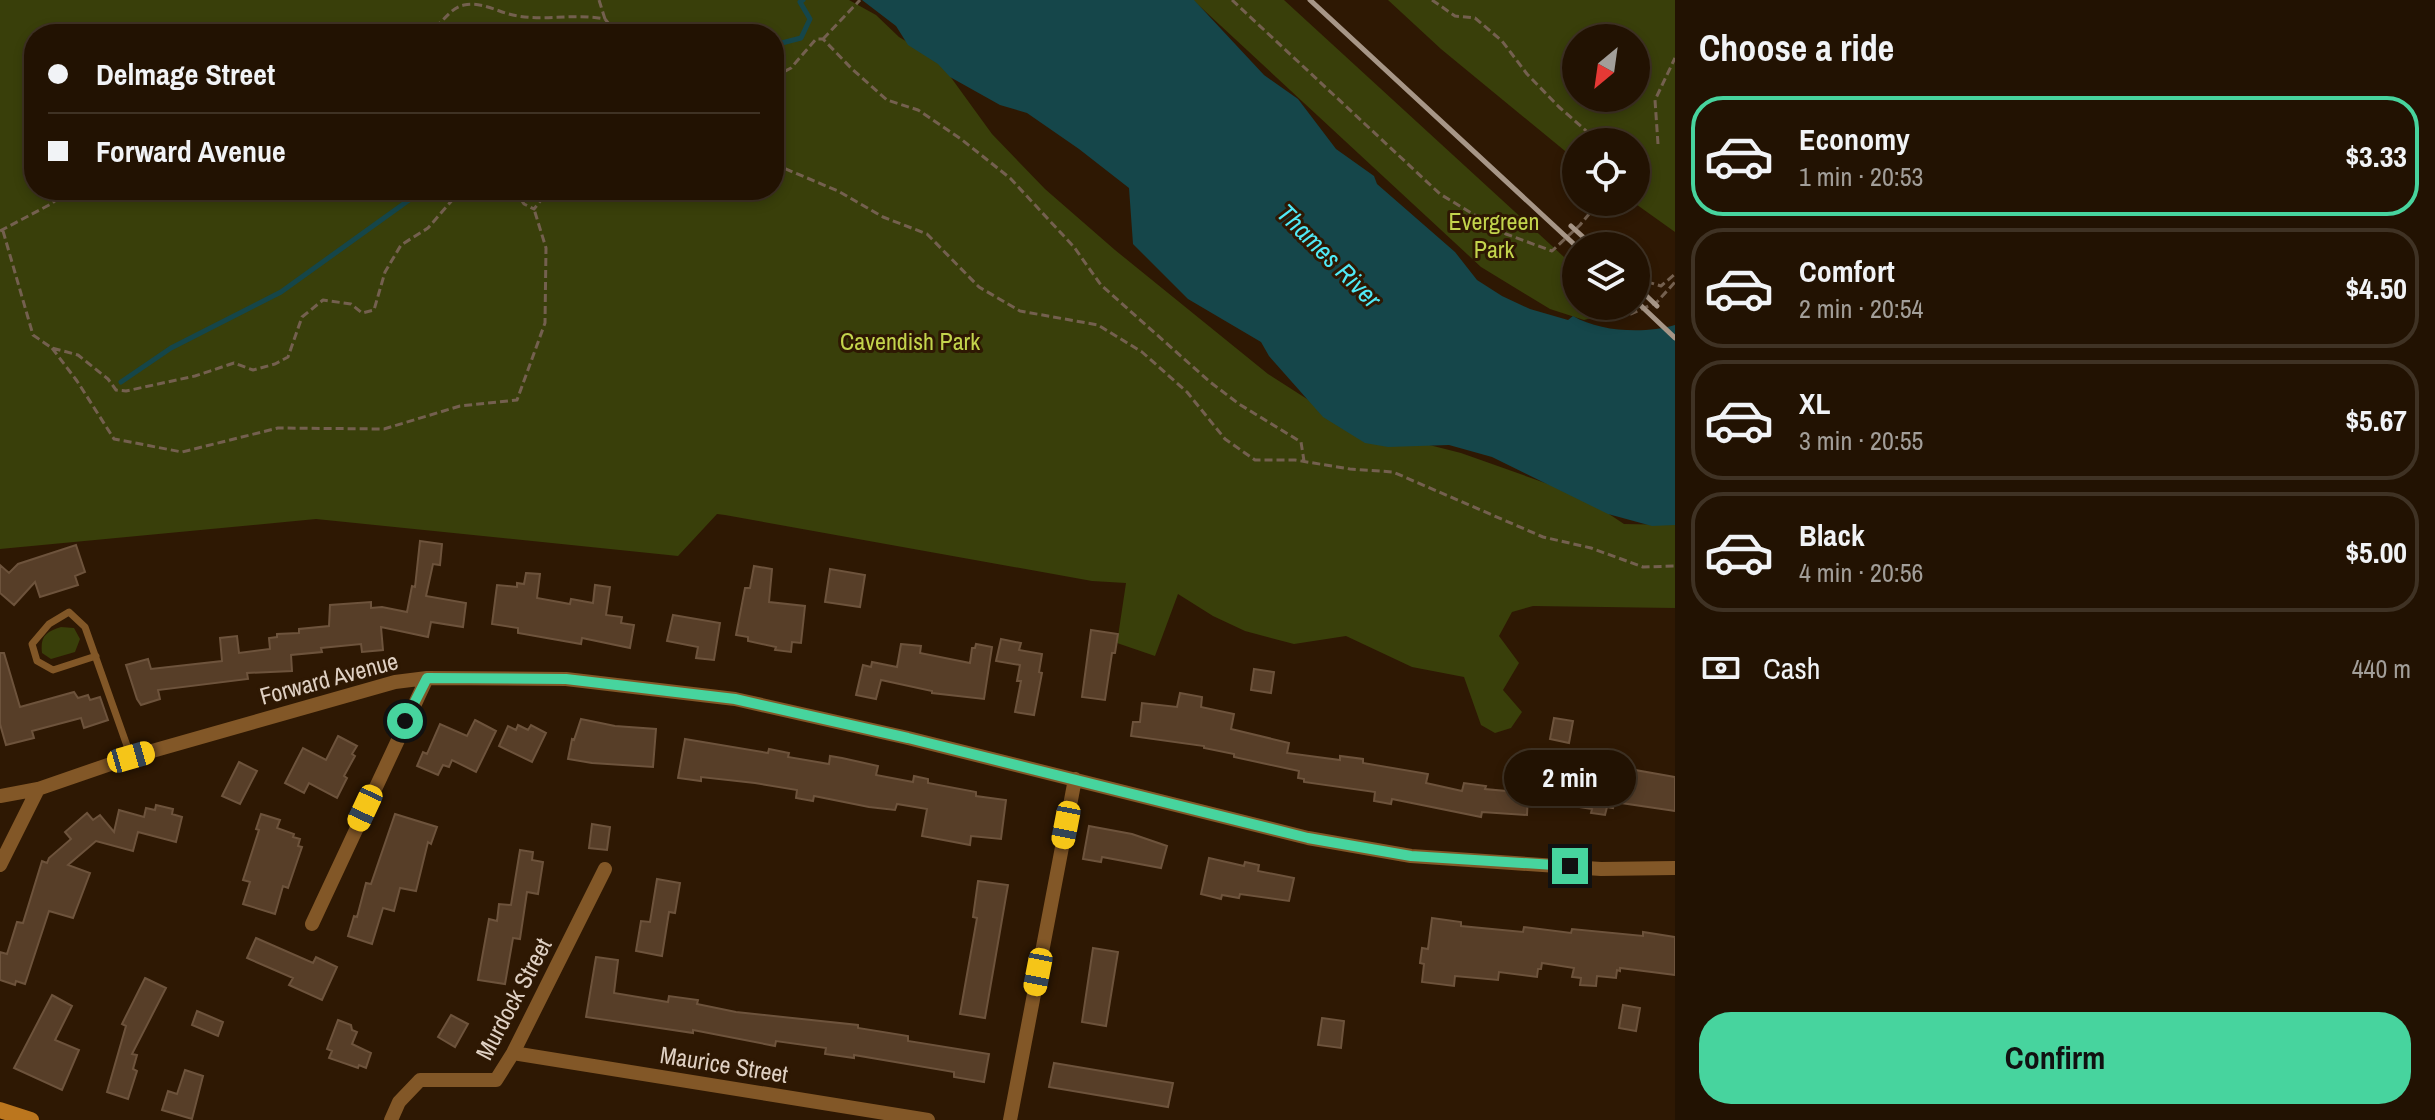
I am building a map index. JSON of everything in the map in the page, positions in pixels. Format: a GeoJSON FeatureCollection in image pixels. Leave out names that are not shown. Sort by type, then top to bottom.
{"type":"FeatureCollection","features":[{"type":"Feature","properties":{"kind":"main road"},"geometry":{"type":"LineString","coordinates":[[0,1110],[31,1120]]}},
{"type":"Feature","properties":{"kind":"street","name":"Forward Avenue"},"geometry":{"type":"LineString","coordinates":[[0,796],[38,789],[131,757],[395,682],[427,678],[566,679],[735,699],[1075,779],[1308,838],[1411,856],[1601,869],[1675,868]]}},
{"type":"Feature","properties":{"kind":"street"},"geometry":{"type":"LineString","coordinates":[[312,924],[427,678]]}},
{"type":"Feature","properties":{"kind":"street"},"geometry":{"type":"LineString","coordinates":[[1010,1120],[1075,779]]}},
{"type":"Feature","properties":{"kind":"street"},"geometry":{"type":"LineString","coordinates":[[1,858],[38,789]]}},
{"type":"Feature","properties":{"kind":"street","name":"Murdock Street"},"geometry":{"type":"LineString","coordinates":[[391,1120],[399,1102],[420,1080],[496,1080],[513,1053],[605,869]]}},
{"type":"Feature","properties":{"kind":"street","name":"Maurice Street"},"geometry":{"type":"LineString","coordinates":[[513,1053],[928,1120]]}},
{"type":"Feature","properties":{"kind":"lane"},"geometry":{"type":"LineString","coordinates":[[96,656],[53,670],[37,661],[32,644],[49,624],[69,612],[85,627],[96,656],[131,757]]}},
{"type":"Feature","properties":{"kind":"path"},"geometry":{"type":"LineString","coordinates":[[599,0],[609,24]]}},
{"type":"Feature","properties":{"kind":"path"},"geometry":{"type":"LineString","coordinates":[[823,39],[860,0]]}},
{"type":"Feature","properties":{"kind":"path"},"geometry":{"type":"LineString","coordinates":[[1232,0],[1440,194],[1506,234],[1552,251],[1587,216]]}},
{"type":"Feature","properties":{"kind":"path"},"geometry":{"type":"LineString","coordinates":[[1432,0],[1455,16],[1475,18],[1493,33],[1559,107],[1583,128]]}},
{"type":"Feature","properties":{"kind":"path"},"geometry":{"type":"LineString","coordinates":[[437,24],[449,12],[465,4],[486,6],[516,16],[564,18],[584,14],[605,19]]}},
{"type":"Feature","properties":{"kind":"path"},"geometry":{"type":"LineString","coordinates":[[784,72],[791,68],[816,39],[823,39],[887,100],[918,110],[961,139],[1010,178],[1074,247],[1101,285],[1210,382],[1239,404],[1301,442],[1304,461]]}},
{"type":"Feature","properties":{"kind":"path"},"geometry":{"type":"LineString","coordinates":[[1658,144],[1655,100],[1675,58]]}},
{"type":"Feature","properties":{"kind":"path"},"geometry":{"type":"LineString","coordinates":[[784,168],[838,191],[883,217],[927,234],[979,287],[1020,311],[1098,325],[1142,352],[1187,392],[1225,439],[1255,460],[1304,461],[1393,472],[1543,537],[1591,548],[1643,567],[1675,566]]}},
{"type":"Feature","properties":{"kind":"path"},"geometry":{"type":"LineString","coordinates":[[56,200],[1,231],[33,335],[52,348],[114,439],[182,452],[278,428],[384,429],[460,406],[517,400],[545,323],[546,248],[534,209],[521,200]]}},
{"type":"Feature","properties":{"kind":"path"},"geometry":{"type":"LineString","coordinates":[[52,348],[78,355],[108,379],[116,390],[126,391],[195,376],[234,363],[253,370],[275,364],[288,357],[302,317],[323,300],[351,304],[362,313],[374,310],[379,286],[396,251],[428,228],[452,200]]}},
{"type":"Feature","properties":{"kind":"path"},"geometry":{"type":"LineString","coordinates":[[534,209],[541,200]]}},
{"type":"Feature","properties":{"kind":"path"},"geometry":{"type":"LineString","coordinates":[[1650,282],[1661,286],[1675,274]]}},
{"type":"Feature","properties":{"kind":"path"},"geometry":{"type":"LineString","coordinates":[[1650,306],[1675,282]]}},
{"type":"Feature","properties":{"kind":"green space","name":"Cavendish Park"},"geometry":{"type":"Polygon","coordinates":[[[0,0],[849,0],[876,15],[899,37],[939,61],[992,134],[1045,189],[1115,250],[1268,374],[1346,424],[1461,453],[1582,496],[1624,524],[1675,525],[1675,608],[1533,606],[1512,612],[1499,636],[1519,663],[1503,690],[1522,712],[1511,728],[1495,733],[1481,725],[1464,677],[1412,667],[1346,636],[1294,644],[1245,631],[1178,594],[1155,656],[1117,643],[1126,583],[1092,581],[717,514],[678,556],[316,519],[0,549],[0,0]]]}},
{"type":"Feature","properties":{"kind":"green space","name":"Evergreen Park"},"geometry":{"type":"Polygon","coordinates":[[[1193,0],[1284,0],[1562,255],[1562,313],[1550,309],[1481,267],[1193,0]]]}},
{"type":"Feature","properties":{"kind":"green space"},"geometry":{"type":"Polygon","coordinates":[[[1388,0],[1675,0],[1675,232],[1650,214],[1650,128],[1562,128],[1562,148],[1441,49],[1388,0]]]}},
{"type":"Feature","properties":{"kind":"green space"},"geometry":{"type":"Polygon","coordinates":[[[61,627],[74,628],[80,639],[75,652],[51,659],[42,653],[43,639],[61,627]]]}},
{"type":"Feature","properties":{"kind":"water","name":"Thames River"},"geometry":{"type":"Polygon","coordinates":[[[862,0],[1194,0],[1264,75],[1298,99],[1336,149],[1374,176],[1377,184],[1455,252],[1477,280],[1502,296],[1562,320],[1582,320],[1623,330],[1650,330],[1675,325],[1675,525],[1652,526],[1608,514],[1492,457],[1449,445],[1388,447],[1365,443],[1323,417],[1269,356],[1261,342],[1188,299],[1133,244],[1129,188],[1027,113],[1000,105],[950,77],[938,64],[908,45],[896,26],[862,0]]]}},
{"type":"Feature","properties":{"kind":"building"},"geometry":{"type":"Polygon","coordinates":[[[420,541],[442,544],[440,565],[433,564],[426,596],[466,603],[463,627],[431,622],[428,637],[381,627],[383,650],[362,652],[361,644],[321,648],[322,652],[291,655],[292,671],[247,673],[248,679],[158,690],[160,699],[141,705],[137,699],[126,665],[148,659],[151,669],[222,661],[220,638],[237,636],[239,653],[270,649],[269,638],[277,637],[277,634],[329,626],[330,605],[371,602],[371,608],[407,612],[412,586],[415,587],[420,541]]]}},
{"type":"Feature","properties":{"kind":"building"},"geometry":{"type":"Polygon","coordinates":[[[76,545],[85,572],[75,576],[78,585],[40,597],[35,582],[14,605],[0,593],[0,565],[9,573],[18,564],[76,545]]]}},
{"type":"Feature","properties":{"kind":"building"},"geometry":{"type":"Polygon","coordinates":[[[754,566],[772,569],[769,602],[805,606],[801,643],[792,642],[791,652],[775,650],[776,647],[736,635],[745,588],[750,588],[754,566]]]}},
{"type":"Feature","properties":{"kind":"building"},"geometry":{"type":"Polygon","coordinates":[[[830,569],[865,575],[860,607],[825,602],[830,569]]]}},
{"type":"Feature","properties":{"kind":"building"},"geometry":{"type":"Polygon","coordinates":[[[526,573],[540,574],[537,598],[570,604],[571,599],[593,603],[595,585],[610,587],[606,615],[622,617],[621,623],[634,625],[630,648],[582,638],[581,644],[518,633],[518,628],[492,624],[497,585],[517,587],[517,583],[524,584],[526,573]]]}},
{"type":"Feature","properties":{"kind":"building"},"geometry":{"type":"Polygon","coordinates":[[[673,615],[720,623],[714,660],[696,658],[698,647],[667,641],[673,615]]]}},
{"type":"Feature","properties":{"kind":"building"},"geometry":{"type":"Polygon","coordinates":[[[1091,630],[1118,634],[1105,700],[1082,697],[1091,630]]]}},
{"type":"Feature","properties":{"kind":"building"},"geometry":{"type":"Polygon","coordinates":[[[1001,639],[1021,643],[1019,650],[1042,654],[1039,672],[1042,673],[1034,715],[1015,712],[1021,681],[1017,681],[1020,665],[996,661],[1001,639]]]}},
{"type":"Feature","properties":{"kind":"building"},"geometry":{"type":"Polygon","coordinates":[[[901,644],[921,646],[920,653],[970,663],[972,648],[976,644],[992,647],[984,699],[932,693],[881,680],[876,699],[856,695],[863,665],[871,667],[872,662],[897,667],[901,644]]]}},
{"type":"Feature","properties":{"kind":"building"},"geometry":{"type":"Polygon","coordinates":[[[0,653],[4,653],[20,707],[74,692],[78,698],[88,695],[90,700],[100,697],[108,720],[84,728],[81,718],[32,731],[34,738],[6,745],[0,724],[0,653]]]}},
{"type":"Feature","properties":{"kind":"building"},"geometry":{"type":"Polygon","coordinates":[[[1254,669],[1274,672],[1271,693],[1251,690],[1254,669]]]}},
{"type":"Feature","properties":{"kind":"building"},"geometry":{"type":"Polygon","coordinates":[[[1180,693],[1202,697],[1201,707],[1234,714],[1231,729],[1289,743],[1287,753],[1340,760],[1340,756],[1363,759],[1363,763],[1428,774],[1426,783],[1462,791],[1464,783],[1486,786],[1485,789],[1528,793],[1527,815],[1482,812],[1481,817],[1392,799],[1391,804],[1374,801],[1375,792],[1304,782],[1304,779],[1298,778],[1299,771],[1234,757],[1234,754],[1204,746],[1131,736],[1133,722],[1140,722],[1142,703],[1177,707],[1180,693]]]}},
{"type":"Feature","properties":{"kind":"building"},"geometry":{"type":"Polygon","coordinates":[[[1554,718],[1573,721],[1569,743],[1550,739],[1554,718]]]}},
{"type":"Feature","properties":{"kind":"building"},"geometry":{"type":"Polygon","coordinates":[[[581,719],[615,726],[656,729],[653,767],[568,759],[581,719]]]}},
{"type":"Feature","properties":{"kind":"building"},"geometry":{"type":"Polygon","coordinates":[[[475,720],[496,731],[476,772],[452,760],[449,767],[443,765],[438,775],[417,766],[423,752],[427,754],[440,724],[467,736],[475,720]]]}},
{"type":"Feature","properties":{"kind":"building"},"geometry":{"type":"Polygon","coordinates":[[[518,725],[528,730],[531,725],[546,733],[532,762],[499,746],[508,726],[516,730],[518,725]]]}},
{"type":"Feature","properties":{"kind":"building"},"geometry":{"type":"Polygon","coordinates":[[[338,736],[357,746],[337,798],[309,783],[304,793],[285,783],[303,748],[326,760],[338,736]]]}},
{"type":"Feature","properties":{"kind":"building"},"geometry":{"type":"Polygon","coordinates":[[[685,739],[768,753],[769,749],[789,753],[788,757],[829,764],[830,756],[842,758],[878,766],[876,775],[913,782],[914,776],[928,779],[928,783],[976,792],[976,796],[1006,800],[1001,839],[971,836],[970,845],[922,836],[927,809],[897,804],[895,810],[814,796],[813,801],[796,798],[797,790],[701,777],[701,781],[678,778],[685,739]]]}},
{"type":"Feature","properties":{"kind":"building"},"geometry":{"type":"Polygon","coordinates":[[[1560,752],[1578,754],[1575,772],[1633,780],[1635,770],[1675,777],[1675,811],[1614,802],[1613,808],[1607,807],[1605,815],[1591,813],[1592,809],[1553,803],[1560,752]]]}},
{"type":"Feature","properties":{"kind":"building"},"geometry":{"type":"Polygon","coordinates":[[[239,762],[257,771],[240,804],[222,796],[239,762]]]}},
{"type":"Feature","properties":{"kind":"building"},"geometry":{"type":"Polygon","coordinates":[[[156,805],[173,809],[172,814],[182,817],[176,842],[138,832],[133,851],[96,841],[68,865],[90,873],[73,918],[49,911],[25,984],[16,981],[15,985],[0,980],[0,952],[7,954],[17,922],[23,923],[42,861],[47,863],[71,839],[65,832],[87,813],[93,820],[100,815],[114,832],[119,810],[144,817],[146,808],[155,810],[156,805]]]}},
{"type":"Feature","properties":{"kind":"building"},"geometry":{"type":"Polygon","coordinates":[[[261,814],[280,820],[277,828],[294,834],[293,837],[300,839],[298,846],[302,847],[288,888],[283,886],[275,914],[243,904],[250,882],[243,880],[261,814]]]}},
{"type":"Feature","properties":{"kind":"building"},"geometry":{"type":"Polygon","coordinates":[[[395,814],[437,827],[431,844],[428,842],[416,891],[400,888],[394,911],[383,908],[372,944],[348,936],[354,916],[357,917],[366,883],[371,884],[395,814]]]}},
{"type":"Feature","properties":{"kind":"building"},"geometry":{"type":"Polygon","coordinates":[[[592,824],[610,827],[607,850],[589,848],[592,824]]]}},
{"type":"Feature","properties":{"kind":"building"},"geometry":{"type":"Polygon","coordinates":[[[1089,826],[1132,834],[1167,846],[1161,868],[1102,857],[1101,862],[1083,859],[1089,826]]]}},
{"type":"Feature","properties":{"kind":"building"},"geometry":{"type":"Polygon","coordinates":[[[520,850],[533,852],[532,860],[543,862],[538,894],[527,892],[520,939],[513,938],[505,984],[478,980],[489,919],[497,921],[499,904],[511,905],[520,850]]]}},
{"type":"Feature","properties":{"kind":"building"},"geometry":{"type":"Polygon","coordinates":[[[1209,858],[1244,866],[1245,862],[1259,865],[1258,871],[1294,878],[1289,901],[1240,894],[1239,898],[1222,895],[1221,899],[1201,894],[1209,858]]]}},
{"type":"Feature","properties":{"kind":"building"},"geometry":{"type":"Polygon","coordinates":[[[657,879],[680,883],[675,913],[669,912],[662,956],[636,951],[641,921],[650,922],[657,879]]]}},
{"type":"Feature","properties":{"kind":"building"},"geometry":{"type":"Polygon","coordinates":[[[978,881],[1008,885],[985,1018],[960,1014],[977,918],[973,917],[978,881]]]}},
{"type":"Feature","properties":{"kind":"building"},"geometry":{"type":"Polygon","coordinates":[[[1432,918],[1461,922],[1461,926],[1523,932],[1524,927],[1571,933],[1572,929],[1643,936],[1643,932],[1675,937],[1675,975],[1620,968],[1616,978],[1597,976],[1596,986],[1580,985],[1581,978],[1572,977],[1574,968],[1542,963],[1537,977],[1499,972],[1498,980],[1455,976],[1454,986],[1422,982],[1422,948],[1428,949],[1432,918]]]}},
{"type":"Feature","properties":{"kind":"building"},"geometry":{"type":"Polygon","coordinates":[[[256,938],[313,963],[316,957],[337,967],[322,1000],[289,985],[293,978],[247,958],[256,938]]]}},
{"type":"Feature","properties":{"kind":"building"},"geometry":{"type":"Polygon","coordinates":[[[1093,948],[1118,952],[1106,1026],[1082,1022],[1093,948]]]}},
{"type":"Feature","properties":{"kind":"building"},"geometry":{"type":"Polygon","coordinates":[[[596,957],[618,960],[614,993],[668,1002],[669,996],[698,1000],[697,1004],[736,1012],[858,1025],[858,1028],[908,1036],[908,1041],[989,1054],[984,1082],[954,1077],[954,1072],[854,1055],[854,1058],[825,1054],[826,1048],[776,1041],[775,1046],[693,1030],[693,1033],[586,1017],[596,957]]]}},
{"type":"Feature","properties":{"kind":"building"},"geometry":{"type":"Polygon","coordinates":[[[145,978],[166,988],[132,1054],[137,1055],[133,1069],[137,1071],[128,1099],[107,1092],[126,1026],[122,1024],[145,978]]]}},
{"type":"Feature","properties":{"kind":"building"},"geometry":{"type":"Polygon","coordinates":[[[52,995],[72,1006],[55,1040],[79,1050],[62,1090],[14,1068],[52,995]]]}},
{"type":"Feature","properties":{"kind":"building"},"geometry":{"type":"Polygon","coordinates":[[[1623,1005],[1640,1008],[1636,1031],[1619,1028],[1623,1005]]]}},
{"type":"Feature","properties":{"kind":"building"},"geometry":{"type":"Polygon","coordinates":[[[197,1011],[223,1022],[218,1036],[192,1025],[197,1011]]]}},
{"type":"Feature","properties":{"kind":"building"},"geometry":{"type":"Polygon","coordinates":[[[451,1015],[468,1024],[455,1047],[438,1037],[451,1015]]]}},
{"type":"Feature","properties":{"kind":"building"},"geometry":{"type":"Polygon","coordinates":[[[1322,1018],[1344,1021],[1341,1048],[1318,1045],[1322,1018]]]}},
{"type":"Feature","properties":{"kind":"building"},"geometry":{"type":"Polygon","coordinates":[[[338,1020],[351,1025],[352,1030],[357,1032],[352,1044],[371,1053],[366,1068],[329,1058],[332,1051],[327,1049],[338,1020]]]}},
{"type":"Feature","properties":{"kind":"building"},"geometry":{"type":"Polygon","coordinates":[[[1054,1063],[1173,1083],[1168,1107],[1049,1087],[1054,1063]]]}},
{"type":"Feature","properties":{"kind":"building"},"geometry":{"type":"Polygon","coordinates":[[[185,1070],[203,1076],[192,1119],[162,1110],[168,1091],[177,1094],[185,1070]]]}},
{"type":"Feature","properties":{"kind":"waterway"},"geometry":{"type":"LineString","coordinates":[[784,42],[801,38],[810,19],[800,2],[803,0]]}},
{"type":"Feature","properties":{"kind":"waterway"},"geometry":{"type":"LineString","coordinates":[[121,382],[171,348],[281,292],[409,200]]}},
{"type":"Feature","properties":{"kind":"railway"},"geometry":{"type":"LineString","coordinates":[[1310,0],[1562,233]]}},
{"type":"Feature","properties":{"kind":"railway"},"geometry":{"type":"LineString","coordinates":[[1571,226],[1578,232]]}},
{"type":"Feature","properties":{"kind":"railway"},"geometry":{"type":"LineString","coordinates":[[1650,299],[1657,306]]}},
{"type":"Feature","properties":{"kind":"railway"},"geometry":{"type":"LineString","coordinates":[[1650,314],[1675,338]]}},
{"type":"Feature","properties":{"kind":"route"},"geometry":{"type":"LineString","coordinates":[[405,721],[427,678],[566,679],[735,699],[908,738],[1308,838],[1411,856],[1570,866]]}}]}
